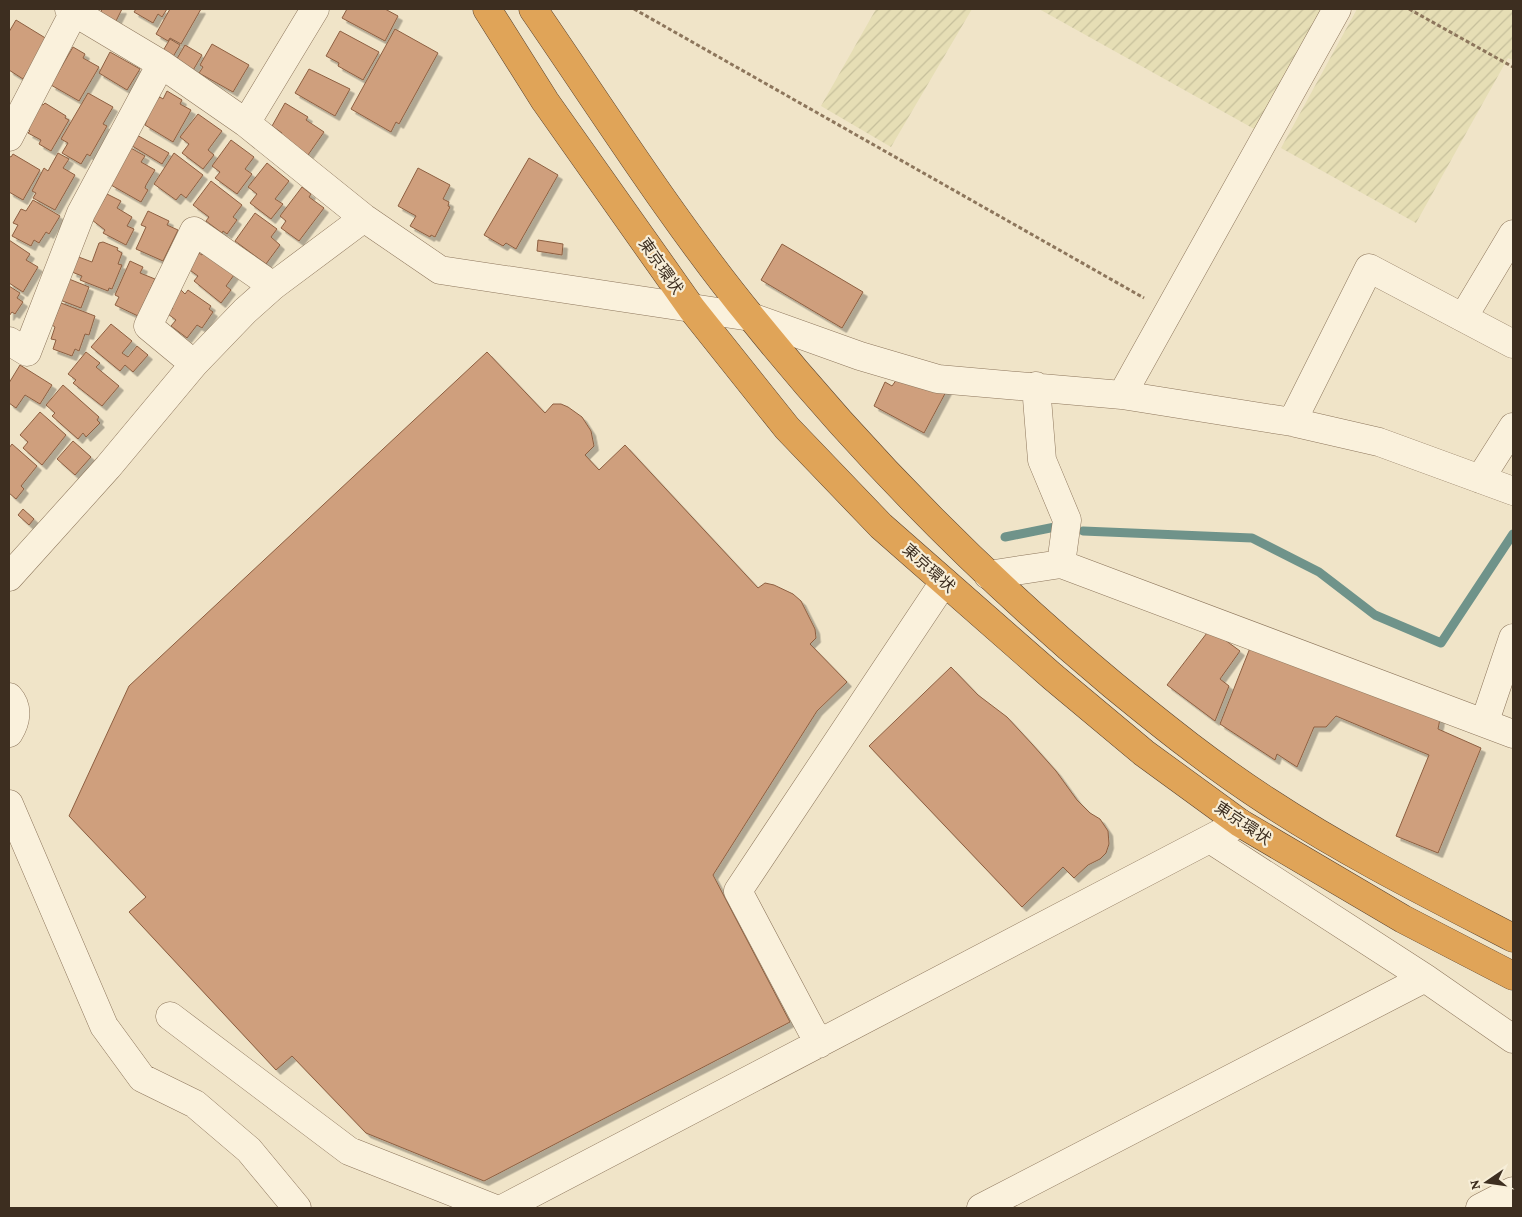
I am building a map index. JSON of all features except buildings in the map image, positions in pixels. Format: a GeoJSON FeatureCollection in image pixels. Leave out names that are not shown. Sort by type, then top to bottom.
{"type":"FeatureCollection","features":[{"type":"Feature","properties":{"kind":"highway","name":"東京環状"},"geometry":{"type":"LineString","coordinates":[[487,9],[545,101],[692,309],[787,428],[881,526],[1144,753],[1240,823],[1403,919],[1513,976]]}},
{"type":"Feature","properties":{"kind":"highway","name":"東京環状"},"geometry":{"type":"LineString","coordinates":[[533,9],[686,230],[751,317],[824,402],[988,575],[1077,655],[1167,729],[1265,800],[1346,850],[1513,938]]}},
{"type":"Feature","properties":{"kind":"street"},"geometry":{"type":"LineString","coordinates":[[246,123],[314,9]]}},
{"type":"Feature","properties":{"kind":"street"},"geometry":{"type":"LineString","coordinates":[[1122,395],[1337,9]]}},
{"type":"Feature","properties":{"kind":"street"},"geometry":{"type":"LineString","coordinates":[[9,137],[72,10],[161,64],[246,123],[364,218],[440,270],[751,317],[860,356],[938,379],[1036,386],[1122,395],[1292,422],[1379,442],[1513,491]]}},
{"type":"Feature","properties":{"kind":"street"},"geometry":{"type":"LineString","coordinates":[[9,341],[27,352],[82,213],[161,64]]}},
{"type":"Feature","properties":{"kind":"street"},"geometry":{"type":"LineString","coordinates":[[9,577],[108,467],[194,364],[273,286],[364,218]]}},
{"type":"Feature","properties":{"kind":"street"},"geometry":{"type":"LineString","coordinates":[[194,364],[148,326],[194,231],[273,286]]}},
{"type":"Feature","properties":{"kind":"street"},"geometry":{"type":"LineString","coordinates":[[1464,316],[1513,234]]}},
{"type":"Feature","properties":{"kind":"street"},"geometry":{"type":"LineString","coordinates":[[1292,422],[1369,268],[1464,316],[1513,344]]}},
{"type":"Feature","properties":{"kind":"street"},"geometry":{"type":"LineString","coordinates":[[1036,386],[1042,460],[1067,520],[1061,564]]}},
{"type":"Feature","properties":{"kind":"street"},"geometry":{"type":"LineString","coordinates":[[1480,479],[1513,427]]}},
{"type":"Feature","properties":{"kind":"street"},"geometry":{"type":"LineString","coordinates":[[988,575],[1061,564],[1513,734]]}},
{"type":"Feature","properties":{"kind":"street"},"geometry":{"type":"LineString","coordinates":[[818,1044],[738,891],[944,582]]}},
{"type":"Feature","properties":{"kind":"street"},"geometry":{"type":"LineString","coordinates":[[1485,722],[1513,638]]}},
{"type":"Feature","properties":{"kind":"street"},"geometry":{"type":"LineString","coordinates":[[9,697],[16,711],[14,723],[9,733]]}},
{"type":"Feature","properties":{"kind":"street"},"geometry":{"type":"LineString","coordinates":[[9,804],[104,1026],[142,1078],[195,1104],[249,1150],[297,1208]]}},
{"type":"Feature","properties":{"kind":"street"},"geometry":{"type":"LineString","coordinates":[[504,1208],[1240,823]]}},
{"type":"Feature","properties":{"kind":"street"},"geometry":{"type":"LineString","coordinates":[[1210,839],[1425,978],[1513,1039]]}},
{"type":"Feature","properties":{"kind":"street"},"geometry":{"type":"LineString","coordinates":[[981,1208],[1425,978]]}},
{"type":"Feature","properties":{"kind":"street"},"geometry":{"type":"LineString","coordinates":[[170,1016],[349,1151],[493,1208]]}},
{"type":"Feature","properties":{"kind":"street"},"geometry":{"type":"LineString","coordinates":[[1480,1208],[1513,1191]]}},
{"type":"Feature","properties":{"kind":"path"},"geometry":{"type":"LineString","coordinates":[[634,9],[1169,311]]}},
{"type":"Feature","properties":{"kind":"path"},"geometry":{"type":"LineString","coordinates":[[1410,9],[1513,67]]}},
{"type":"Feature","properties":{"kind":"shaded area"},"geometry":{"type":"Polygon","coordinates":[[[876,9],[972,9],[891,147],[821,106],[876,9]]]}},
{"type":"Feature","properties":{"kind":"shaded area"},"geometry":{"type":"Polygon","coordinates":[[[1039,9],[1326,9],[1256,130],[1039,9]]]}},
{"type":"Feature","properties":{"kind":"shaded area"},"geometry":{"type":"Polygon","coordinates":[[[1357,9],[1513,9],[1513,60],[1508,58],[1416,223],[1281,148],[1357,9]]]}},
{"type":"Feature","properties":{"kind":"waterway"},"geometry":{"type":"LineString","coordinates":[[1005,537],[1055,527]]}},
{"type":"Feature","properties":{"kind":"waterway"},"geometry":{"type":"LineString","coordinates":[[1083,531],[1252,538],[1319,572],[1375,615],[1441,643],[1513,534]]}}]}
